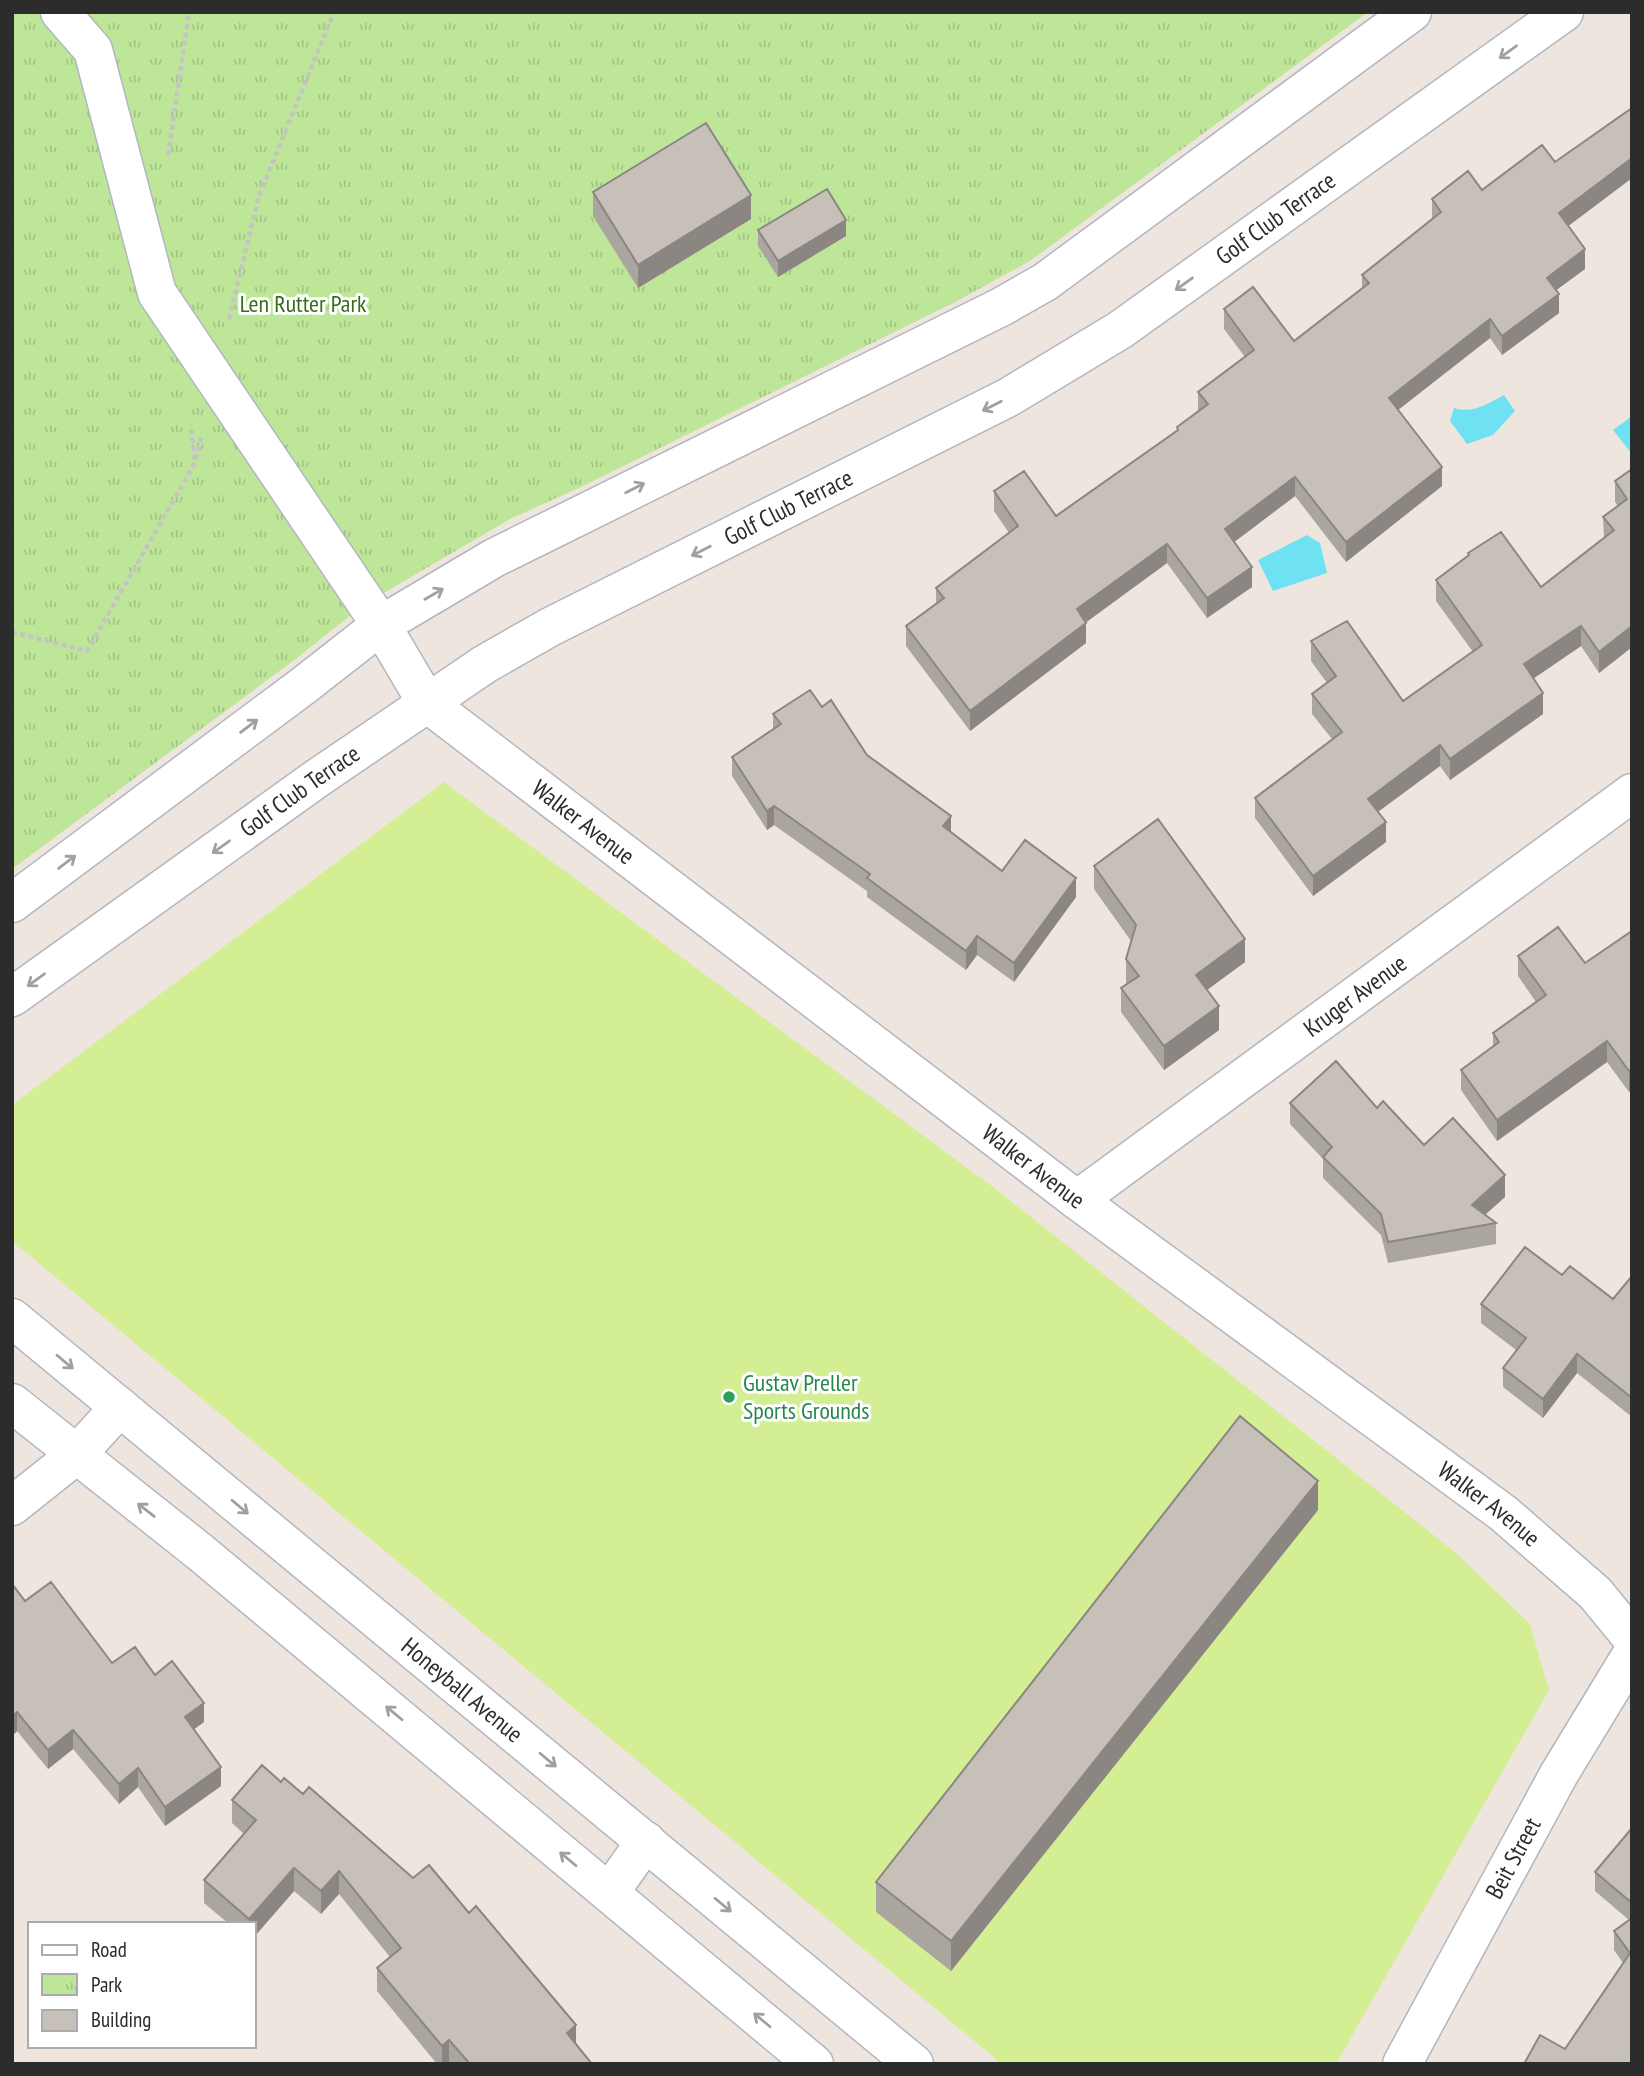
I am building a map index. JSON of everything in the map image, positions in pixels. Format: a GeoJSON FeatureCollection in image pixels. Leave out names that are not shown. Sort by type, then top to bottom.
{"type":"FeatureCollection","features":[{"type":"Feature","properties":{"kind":"street"},"geometry":{"type":"LineString","coordinates":[[60,12],[93,50],[157,293],[381,625],[428,703]]}},
{"type":"Feature","properties":{"kind":"street"},"geometry":{"type":"LineString","coordinates":[[12,903],[381,625],[494,558],[1001,307],[1045,282],[1412,12]]}},
{"type":"Feature","properties":{"kind":"street","name":"Golf Club Terrace"},"geometry":{"type":"LineString","coordinates":[[12,997],[316,779],[485,664],[550,627],[1009,397],[1120,330],[1564,12]]}},
{"type":"Feature","properties":{"kind":"street","name":"Walker Avenue"},"geometry":{"type":"LineString","coordinates":[[428,703],[1077,1200],[1503,1513],[1595,1592],[1632,1638]]}},
{"type":"Feature","properties":{"kind":"street","name":"Kruger Avenue"},"geometry":{"type":"LineString","coordinates":[[1077,1200],[1632,793]]}},
{"type":"Feature","properties":{"kind":"street","name":"Honeyball Avenue"},"geometry":{"type":"LineString","coordinates":[[12,1318],[914,2064]]}},
{"type":"Feature","properties":{"kind":"street"},"geometry":{"type":"LineString","coordinates":[[12,1403],[200,1552],[814,2064]]}},
{"type":"Feature","properties":{"kind":"street"},"geometry":{"type":"LineString","coordinates":[[12,1506],[76,1455],[120,1407]]}},
{"type":"Feature","properties":{"kind":"street","name":"Beit Street"},"geometry":{"type":"LineString","coordinates":[[1402,2064],[1559,1774],[1632,1654]]}},
{"type":"Feature","properties":{"kind":"street"},"geometry":{"type":"LineString","coordinates":[[609,1893],[646,1841]]}},
{"type":"Feature","properties":{"kind":"path"},"geometry":{"type":"LineString","coordinates":[[227,329],[259,196],[334,12]]}},
{"type":"Feature","properties":{"kind":"path"},"geometry":{"type":"LineString","coordinates":[[194,463],[201,436]]}},
{"type":"Feature","properties":{"kind":"green space","name":"Len Rutter Park"},"geometry":{"type":"Polygon","coordinates":[[[12,12],[1368,12],[1030,261],[955,302],[581,487],[510,519],[365,604],[293,661],[12,869],[12,12]]]}},
{"type":"Feature","properties":{"kind":"green space","name":"Gustav Preller Sports Grounds"},"geometry":{"type":"Polygon","coordinates":[[[444,782],[993,1187],[1455,1552],[1530,1624],[1549,1690],[1336,2064],[1002,2064],[12,1241],[12,1105],[444,782]]]}},
{"type":"Feature","properties":{"kind":"water"},"geometry":{"type":"Polygon","coordinates":[[[1504,395],[1515,411],[1493,435],[1467,444],[1450,421],[1454,408],[1474,409],[1504,395]]]}},
{"type":"Feature","properties":{"kind":"water"},"geometry":{"type":"Polygon","coordinates":[[[1632,416],[1632,454],[1613,430],[1632,416]]]}},
{"type":"Feature","properties":{"kind":"water"},"geometry":{"type":"Polygon","coordinates":[[[1307,535],[1320,543],[1327,573],[1273,591],[1258,560],[1307,535]]]}},
{"type":"Feature","properties":{"kind":"building"},"geometry":{"type":"Polygon","coordinates":[[[1632,108],[1632,158],[1559,213],[1585,249],[1547,278],[1559,294],[1502,336],[1490,319],[1389,398],[1442,467],[1346,542],[1295,477],[1225,529],[1252,567],[1207,598],[1167,544],[1077,609],[1086,623],[970,711],[906,626],[944,598],[936,588],[1018,526],[994,491],[1024,471],[1056,516],[1178,430],[1177,427],[1208,404],[1198,392],[1254,350],[1224,309],[1253,287],[1294,341],[1369,283],[1362,275],[1441,212],[1432,199],[1468,171],[1482,190],[1542,145],[1555,162],[1632,108]]]}},
{"type":"Feature","properties":{"kind":"building"},"geometry":{"type":"Polygon","coordinates":[[[706,123],[751,195],[638,265],[593,192],[706,123]]]}},
{"type":"Feature","properties":{"kind":"building"},"geometry":{"type":"Polygon","coordinates":[[[827,189],[846,220],[778,261],[758,230],[827,189]]]}},
{"type":"Feature","properties":{"kind":"building"},"geometry":{"type":"Polygon","coordinates":[[[1632,469],[1632,626],[1599,652],[1581,626],[1524,664],[1543,693],[1450,759],[1440,745],[1368,799],[1386,822],[1313,876],[1255,798],[1342,732],[1312,694],[1336,676],[1311,641],[1347,621],[1403,701],[1482,645],[1436,580],[1469,555],[1468,553],[1501,532],[1541,587],[1614,530],[1603,517],[1627,499],[1615,481],[1632,469]]]}},
{"type":"Feature","properties":{"kind":"building"},"geometry":{"type":"Polygon","coordinates":[[[810,690],[822,707],[831,700],[867,755],[951,816],[943,826],[1002,871],[1025,840],[1076,878],[1014,963],[977,936],[966,951],[867,878],[870,874],[774,806],[767,811],[732,757],[781,724],[773,714],[810,690]]]}},
{"type":"Feature","properties":{"kind":"building"},"geometry":{"type":"Polygon","coordinates":[[[1158,819],[1245,939],[1196,975],[1219,1006],[1164,1046],[1121,988],[1139,976],[1126,959],[1136,925],[1094,866],[1158,819]]]}},
{"type":"Feature","properties":{"kind":"building"},"geometry":{"type":"Polygon","coordinates":[[[1558,927],[1585,963],[1632,931],[1632,1069],[1629,1071],[1607,1041],[1497,1120],[1461,1070],[1499,1042],[1493,1033],[1546,995],[1518,956],[1558,927]]]}},
{"type":"Feature","properties":{"kind":"building"},"geometry":{"type":"Polygon","coordinates":[[[1336,1061],[1377,1108],[1383,1101],[1424,1145],[1453,1118],[1505,1175],[1472,1205],[1496,1223],[1388,1242],[1381,1214],[1323,1157],[1332,1147],[1290,1103],[1336,1061]]]}},
{"type":"Feature","properties":{"kind":"building"},"geometry":{"type":"Polygon","coordinates":[[[1525,1247],[1562,1275],[1570,1266],[1613,1299],[1632,1276],[1632,1398],[1577,1354],[1543,1399],[1503,1368],[1526,1338],[1481,1304],[1525,1247]]]}},
{"type":"Feature","properties":{"kind":"building"},"geometry":{"type":"Polygon","coordinates":[[[1240,1416],[1318,1481],[951,1941],[876,1882],[1240,1416]]]}},
{"type":"Feature","properties":{"kind":"building"},"geometry":{"type":"Polygon","coordinates":[[[51,1582],[112,1663],[135,1647],[155,1675],[172,1661],[204,1703],[185,1717],[221,1767],[165,1807],[138,1768],[119,1784],[73,1730],[48,1750],[17,1712],[12,1717],[12,1584],[25,1601],[51,1582]]]}},
{"type":"Feature","properties":{"kind":"building"},"geometry":{"type":"Polygon","coordinates":[[[262,1765],[281,1782],[284,1778],[303,1794],[309,1787],[413,1878],[429,1865],[469,1913],[476,1906],[576,2025],[567,2033],[592,2064],[470,2064],[449,2040],[442,2046],[377,1968],[401,1948],[339,1871],[321,1891],[294,1868],[249,1919],[204,1880],[256,1820],[232,1800],[262,1765]]]}},
{"type":"Feature","properties":{"kind":"building"},"geometry":{"type":"Polygon","coordinates":[[[1632,1828],[1632,1903],[1595,1872],[1632,1828]]]}},
{"type":"Feature","properties":{"kind":"building"},"geometry":{"type":"Polygon","coordinates":[[[1632,1918],[1632,2064],[1524,2064],[1540,2035],[1565,2049],[1630,1953],[1614,1931],[1632,1918]]]}},
{"type":"Feature","properties":{"kind":"place","name":"Gustav Preller Sports Grounds"},"geometry":{"type":"Point","coordinates":[729,1397]}}]}
